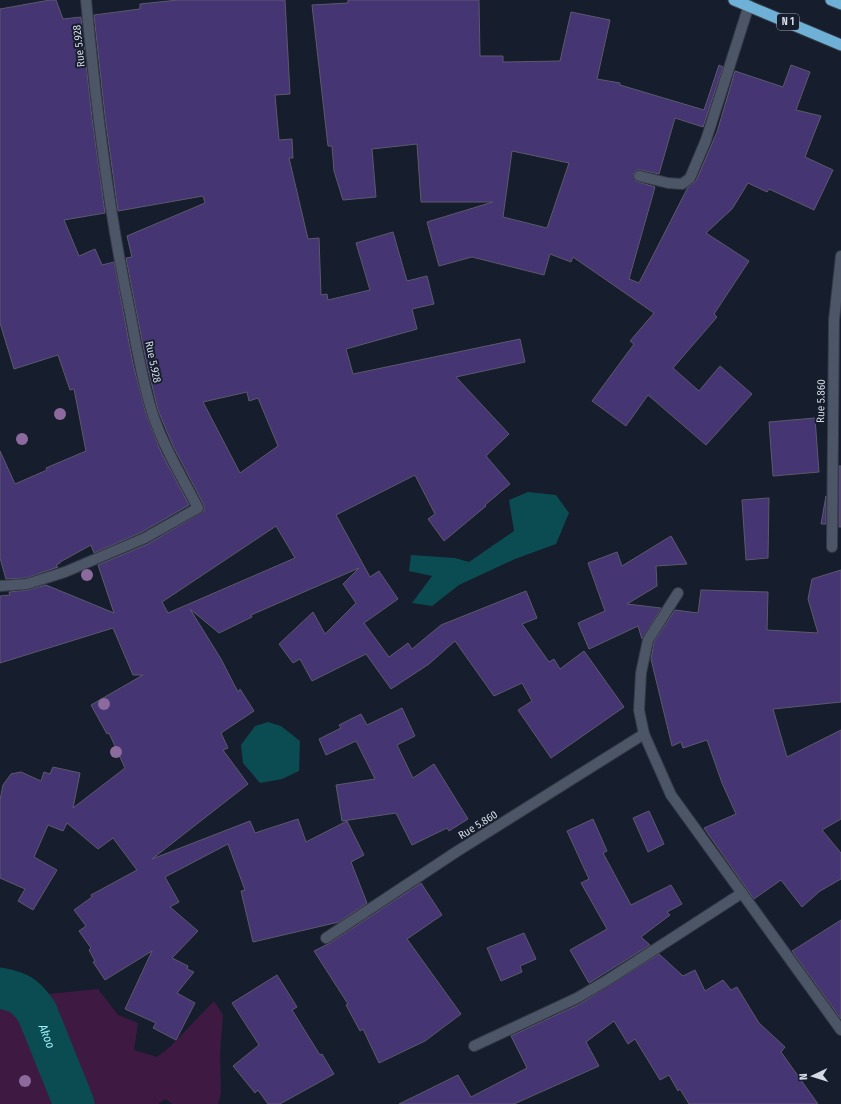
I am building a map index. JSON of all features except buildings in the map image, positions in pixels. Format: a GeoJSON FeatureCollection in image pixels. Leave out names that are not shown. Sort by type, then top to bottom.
{"type":"FeatureCollection","features":[{"type":"Feature","properties":{"kind":"highway","name":"N 1"},"geometry":{"type":"LineString","coordinates":[[734,0],[749,5],[841,45]]}},
{"type":"Feature","properties":{"kind":"highway"},"geometry":{"type":"LineString","coordinates":[[831,0],[841,4]]}},
{"type":"Feature","properties":{"kind":"street","name":"Rue 5.928"},"geometry":{"type":"LineString","coordinates":[[0,586],[28,584],[65,572],[145,538],[198,508],[170,455],[152,413],[143,376],[117,250],[105,167],[86,0]]}},
{"type":"Feature","properties":{"kind":"street"},"geometry":{"type":"LineString","coordinates":[[639,176],[668,183],[682,184],[690,178],[706,140],[749,5]]}},
{"type":"Feature","properties":{"kind":"street","name":"Rue 5.860"},"geometry":{"type":"LineString","coordinates":[[832,547],[834,320],[841,256]]}},
{"type":"Feature","properties":{"kind":"street"},"geometry":{"type":"LineString","coordinates":[[678,593],[648,640],[641,674],[639,710],[644,734],[671,795],[841,1030]]}},
{"type":"Feature","properties":{"kind":"street","name":"Rue 5.860"},"geometry":{"type":"LineString","coordinates":[[326,938],[456,852],[644,734]]}},
{"type":"Feature","properties":{"kind":"street"},"geometry":{"type":"LineString","coordinates":[[474,1046],[577,998],[606,981],[742,893]]}},
{"type":"Feature","properties":{"kind":"shaded area"},"geometry":{"type":"Polygon","coordinates":[[[528,492],[556,495],[569,513],[556,544],[515,559],[459,585],[432,606],[412,603],[432,576],[409,571],[411,555],[455,558],[469,562],[514,531],[509,500],[528,492]]]}},
{"type":"Feature","properties":{"kind":"shaded area"},"geometry":{"type":"Polygon","coordinates":[[[268,722],[281,726],[300,741],[299,771],[282,779],[260,783],[243,763],[241,745],[255,726],[268,722]]]}},
{"type":"Feature","properties":{"kind":"shaded area"},"geometry":{"type":"Polygon","coordinates":[[[98,989],[118,1015],[138,1023],[134,1050],[157,1057],[170,1047],[214,1001],[223,1015],[220,1053],[221,1093],[218,1104],[172,1104],[166,1099],[158,1104],[0,1104],[0,999],[98,989]]]}},
{"type":"Feature","properties":{"kind":"waterway","name":"Akoo"},"geometry":{"type":"LineString","coordinates":[[0,988],[22,995],[37,1012],[74,1104]]}}]}
